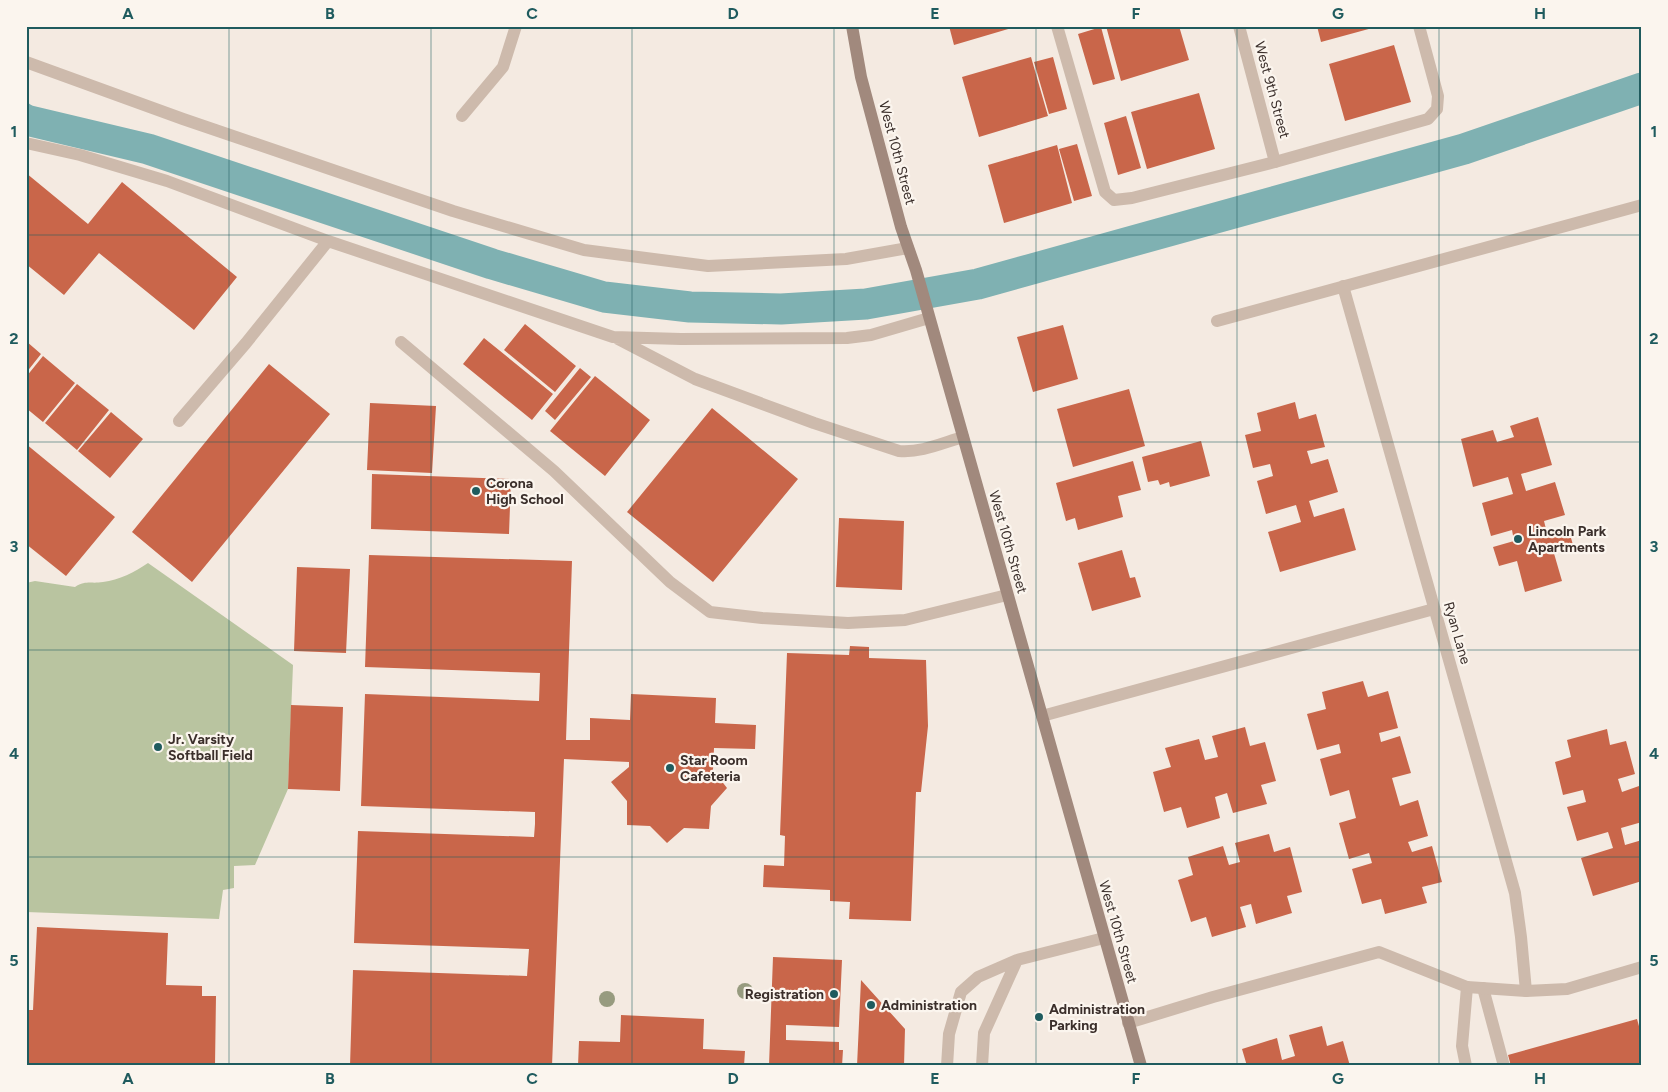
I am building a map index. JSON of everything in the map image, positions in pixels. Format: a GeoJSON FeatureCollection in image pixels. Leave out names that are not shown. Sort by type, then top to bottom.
{"type":"FeatureCollection","features":[{"type":"Feature","properties":{"kind":"main road","name":"West 10th Street"},"geometry":{"type":"LineString","coordinates":[[852,26],[861,77],[908,248],[916,270],[1140,1066]]}},
{"type":"Feature","properties":{"kind":"street"},"geometry":{"type":"LineString","coordinates":[[462,116],[503,66],[516,26]]}},
{"type":"Feature","properties":{"kind":"street"},"geometry":{"type":"LineString","coordinates":[[1057,26],[1105,192],[1114,200],[1132,198],[1275,162],[1428,119],[1437,108],[1438,96],[1419,26]]}},
{"type":"Feature","properties":{"kind":"street","name":"West 9th Street"},"geometry":{"type":"LineString","coordinates":[[1239,26],[1275,162]]}},
{"type":"Feature","properties":{"kind":"street"},"geometry":{"type":"LineString","coordinates":[[26,62],[454,211],[584,250],[708,266],[846,259],[908,248]]}},
{"type":"Feature","properties":{"kind":"street"},"geometry":{"type":"LineString","coordinates":[[26,143],[80,155],[168,181],[328,241],[613,336],[695,379],[814,423],[899,451],[909,452],[923,449],[963,437]]}},
{"type":"Feature","properties":{"kind":"street"},"geometry":{"type":"LineString","coordinates":[[1217,321],[1642,205]]}},
{"type":"Feature","properties":{"kind":"street"},"geometry":{"type":"LineString","coordinates":[[179,421],[328,241]]}},
{"type":"Feature","properties":{"kind":"street","name":"Ryan Lane"},"geometry":{"type":"LineString","coordinates":[[1343,286],[1514,893],[1521,937],[1526,991]]}},
{"type":"Feature","properties":{"kind":"street"},"geometry":{"type":"LineString","coordinates":[[613,336],[681,339],[846,338],[871,335],[929,318]]}},
{"type":"Feature","properties":{"kind":"street"},"geometry":{"type":"LineString","coordinates":[[401,342],[554,471],[670,582],[710,612],[762,618],[848,623],[904,620],[1007,595]]}},
{"type":"Feature","properties":{"kind":"street"},"geometry":{"type":"LineString","coordinates":[[1042,716],[1434,609]]}},
{"type":"Feature","properties":{"kind":"street"},"geometry":{"type":"LineString","coordinates":[[946,1066],[949,1034],[961,992],[978,977],[1017,960],[1104,938]]}},
{"type":"Feature","properties":{"kind":"street"},"geometry":{"type":"LineString","coordinates":[[1128,1023],[1214,997],[1379,952],[1468,987],[1526,991],[1567,989],[1642,967]]}},
{"type":"Feature","properties":{"kind":"street"},"geometry":{"type":"LineString","coordinates":[[982,1066],[984,1033],[1017,960]]}},
{"type":"Feature","properties":{"kind":"street"},"geometry":{"type":"LineString","coordinates":[[1466,1066],[1462,1046],[1468,987]]}},
{"type":"Feature","properties":{"kind":"street"},"geometry":{"type":"LineString","coordinates":[[1482,988],[1504,1066]]}},
{"type":"Feature","properties":{"kind":"green space","name":"Jr. Varsity Softball Field"},"geometry":{"type":"Polygon","coordinates":[[[148,563],[293,665],[288,789],[255,865],[234,866],[234,888],[223,890],[219,919],[26,912],[26,583],[35,581],[75,587],[86,583],[109,581],[148,563]]]}},
{"type":"Feature","properties":{"kind":"building"},"geometry":{"type":"Polygon","coordinates":[[[949,26],[1015,26],[1015,27],[954,45],[949,26]]]}},
{"type":"Feature","properties":{"kind":"building"},"geometry":{"type":"Polygon","coordinates":[[[1106,26],[1179,26],[1189,60],[1121,81],[1106,26]]]}},
{"type":"Feature","properties":{"kind":"building"},"geometry":{"type":"Polygon","coordinates":[[[1317,26],[1376,26],[1376,27],[1321,42],[1317,26]]]}},
{"type":"Feature","properties":{"kind":"building"},"geometry":{"type":"Polygon","coordinates":[[[1101,27],[1115,79],[1093,85],[1078,34],[1101,27]]]}},
{"type":"Feature","properties":{"kind":"building"},"geometry":{"type":"Polygon","coordinates":[[[1394,45],[1411,102],[1345,121],[1329,64],[1394,45]]]}},
{"type":"Feature","properties":{"kind":"building"},"geometry":{"type":"Polygon","coordinates":[[[1031,57],[1048,116],[979,137],[962,77],[1031,57]]]}},
{"type":"Feature","properties":{"kind":"building"},"geometry":{"type":"Polygon","coordinates":[[[1053,57],[1067,109],[1049,114],[1034,62],[1053,57]]]}},
{"type":"Feature","properties":{"kind":"building"},"geometry":{"type":"Polygon","coordinates":[[[1199,93],[1215,149],[1147,169],[1131,112],[1199,93]]]}},
{"type":"Feature","properties":{"kind":"building"},"geometry":{"type":"Polygon","coordinates":[[[1126,116],[1141,168],[1118,175],[1104,123],[1126,116]]]}},
{"type":"Feature","properties":{"kind":"building"},"geometry":{"type":"Polygon","coordinates":[[[1077,144],[1092,196],[1074,201],[1059,149],[1077,144]]]}},
{"type":"Feature","properties":{"kind":"building"},"geometry":{"type":"Polygon","coordinates":[[[1057,145],[1072,203],[1004,223],[988,165],[1057,145]]]}},
{"type":"Feature","properties":{"kind":"building"},"geometry":{"type":"Polygon","coordinates":[[[26,173],[88,224],[122,182],[237,277],[194,330],[99,253],[64,295],[26,264],[26,173]]]}},
{"type":"Feature","properties":{"kind":"building"},"geometry":{"type":"Polygon","coordinates":[[[525,324],[576,366],[555,392],[504,350],[525,324]]]}},
{"type":"Feature","properties":{"kind":"building"},"geometry":{"type":"Polygon","coordinates":[[[1063,325],[1078,379],[1033,392],[1017,337],[1063,325]]]}},
{"type":"Feature","properties":{"kind":"building"},"geometry":{"type":"Polygon","coordinates":[[[484,338],[553,394],[532,420],[463,364],[484,338]]]}},
{"type":"Feature","properties":{"kind":"building"},"geometry":{"type":"Polygon","coordinates":[[[26,341],[41,354],[26,373],[26,341]]]}},
{"type":"Feature","properties":{"kind":"building"},"geometry":{"type":"Polygon","coordinates":[[[43,356],[75,383],[43,422],[26,408],[26,377],[43,356]]]}},
{"type":"Feature","properties":{"kind":"building"},"geometry":{"type":"Polygon","coordinates":[[[269,364],[330,414],[192,582],[132,532],[269,364]]]}},
{"type":"Feature","properties":{"kind":"building"},"geometry":{"type":"Polygon","coordinates":[[[580,368],[591,377],[555,420],[545,411],[580,368]]]}},
{"type":"Feature","properties":{"kind":"building"},"geometry":{"type":"Polygon","coordinates":[[[595,376],[650,420],[605,476],[550,431],[595,376]]]}},
{"type":"Feature","properties":{"kind":"building"},"geometry":{"type":"Polygon","coordinates":[[[77,384],[109,410],[77,450],[45,423],[77,384]]]}},
{"type":"Feature","properties":{"kind":"building"},"geometry":{"type":"Polygon","coordinates":[[[1129,389],[1145,446],[1073,467],[1057,409],[1129,389]]]}},
{"type":"Feature","properties":{"kind":"building"},"geometry":{"type":"Polygon","coordinates":[[[1295,402],[1299,419],[1316,414],[1325,447],[1307,451],[1311,464],[1328,459],[1338,492],[1309,501],[1314,517],[1344,508],[1356,550],[1280,572],[1268,532],[1301,522],[1296,505],[1266,514],[1257,481],[1273,476],[1270,464],[1253,468],[1245,435],[1261,431],[1257,413],[1295,402]]]}},
{"type":"Feature","properties":{"kind":"building"},"geometry":{"type":"Polygon","coordinates":[[[370,403],[436,406],[432,473],[367,470],[370,403]]]}},
{"type":"Feature","properties":{"kind":"building"},"geometry":{"type":"Polygon","coordinates":[[[712,408],[798,479],[713,582],[627,512],[712,408]]]}},
{"type":"Feature","properties":{"kind":"building"},"geometry":{"type":"Polygon","coordinates":[[[111,412],[143,439],[110,478],[78,451],[111,412]]]}},
{"type":"Feature","properties":{"kind":"building"},"geometry":{"type":"Polygon","coordinates":[[[1538,417],[1552,465],[1521,474],[1526,491],[1555,482],[1565,515],[1544,521],[1547,533],[1568,527],[1573,545],[1553,550],[1562,581],[1525,592],[1517,561],[1499,566],[1493,547],[1514,541],[1512,530],[1491,536],[1482,503],[1513,494],[1508,477],[1473,487],[1461,439],[1493,430],[1497,442],[1514,437],[1510,426],[1538,417]]]}},
{"type":"Feature","properties":{"kind":"building"},"geometry":{"type":"Polygon","coordinates":[[[1201,441],[1210,476],[1170,487],[1169,482],[1160,485],[1158,480],[1148,482],[1142,457],[1201,441]]]}},
{"type":"Feature","properties":{"kind":"building"},"geometry":{"type":"Polygon","coordinates":[[[26,444],[115,517],[66,576],[26,544],[26,444]]]}},
{"type":"Feature","properties":{"kind":"building"},"geometry":{"type":"Polygon","coordinates":[[[1133,461],[1141,490],[1118,496],[1123,517],[1078,530],[1075,518],[1066,521],[1056,483],[1133,461]]]}},
{"type":"Feature","properties":{"kind":"building"},"geometry":{"type":"Polygon","coordinates":[[[372,474],[511,479],[509,534],[371,529],[372,474]]]}},
{"type":"Feature","properties":{"kind":"building"},"geometry":{"type":"Polygon","coordinates":[[[839,518],[904,521],[902,590],[836,587],[839,518]]]}},
{"type":"Feature","properties":{"kind":"building"},"geometry":{"type":"Polygon","coordinates":[[[1122,550],[1130,578],[1135,577],[1141,597],[1092,611],[1078,563],[1122,550]]]}},
{"type":"Feature","properties":{"kind":"building"},"geometry":{"type":"Polygon","coordinates":[[[369,555],[572,561],[566,740],[590,740],[590,718],[630,720],[631,694],[716,698],[715,723],[756,725],[755,749],[714,748],[713,770],[727,788],[711,806],[709,829],[684,828],[667,843],[650,826],[627,825],[627,801],[611,782],[629,767],[629,762],[564,759],[552,1066],[350,1066],[353,970],[527,976],[529,949],[354,943],[358,831],[534,837],[535,824],[535,812],[361,806],[365,694],[539,701],[540,673],[365,667],[369,555]]]}},
{"type":"Feature","properties":{"kind":"building"},"geometry":{"type":"Polygon","coordinates":[[[297,567],[350,569],[346,653],[294,651],[297,567]]]}},
{"type":"Feature","properties":{"kind":"building"},"geometry":{"type":"Polygon","coordinates":[[[850,646],[869,647],[869,658],[926,660],[928,726],[921,792],[916,792],[911,921],[849,919],[850,902],[830,901],[830,890],[763,887],[764,865],[784,866],[785,836],[780,835],[787,653],[849,655],[850,646]]]}},
{"type":"Feature","properties":{"kind":"building"},"geometry":{"type":"Polygon","coordinates":[[[1363,681],[1368,697],[1388,691],[1398,728],[1379,733],[1381,742],[1400,736],[1411,773],[1392,778],[1400,806],[1418,800],[1428,836],[1408,842],[1412,852],[1432,846],[1442,882],[1422,887],[1427,903],[1385,914],[1381,899],[1362,904],[1352,869],[1372,863],[1369,853],[1349,859],[1339,823],[1356,818],[1349,790],[1330,796],[1320,759],[1341,753],[1339,744],[1317,750],[1307,714],[1326,709],[1322,692],[1363,681]]]}},
{"type":"Feature","properties":{"kind":"building"},"geometry":{"type":"Polygon","coordinates":[[[291,705],[343,707],[340,791],[288,789],[291,705]]]}},
{"type":"Feature","properties":{"kind":"building"},"geometry":{"type":"Polygon","coordinates":[[[1245,727],[1250,746],[1265,742],[1276,781],[1261,785],[1267,804],[1233,813],[1227,793],[1215,797],[1220,818],[1187,828],[1181,807],[1164,812],[1153,772],[1171,767],[1165,748],[1199,739],[1205,760],[1218,757],[1212,736],[1245,727]]]}},
{"type":"Feature","properties":{"kind":"building"},"geometry":{"type":"Polygon","coordinates":[[[1607,729],[1610,745],[1626,741],[1635,774],[1618,779],[1622,792],[1639,786],[1642,797],[1642,822],[1621,828],[1625,845],[1642,840],[1642,881],[1593,896],[1581,858],[1613,848],[1608,832],[1577,841],[1567,807],[1586,802],[1583,790],[1563,795],[1555,762],[1571,757],[1567,740],[1607,729]]]}},
{"type":"Feature","properties":{"kind":"building"},"geometry":{"type":"Polygon","coordinates":[[[1269,834],[1274,852],[1290,847],[1302,892],[1287,896],[1292,913],[1256,924],[1251,904],[1240,907],[1246,927],[1212,937],[1206,917],[1191,922],[1178,880],[1193,875],[1188,857],[1223,846],[1229,865],[1240,862],[1235,843],[1269,834]]]}},
{"type":"Feature","properties":{"kind":"building"},"geometry":{"type":"Polygon","coordinates":[[[37,927],[168,933],[166,985],[202,986],[202,996],[216,996],[215,1066],[26,1066],[26,1010],[33,1010],[37,927]]]}},
{"type":"Feature","properties":{"kind":"building"},"geometry":{"type":"Polygon","coordinates":[[[773,957],[842,960],[839,1027],[786,1025],[786,1040],[839,1042],[839,1050],[843,1050],[842,1066],[769,1066],[773,957]]]}},
{"type":"Feature","properties":{"kind":"building","name":"Administration"},"geometry":{"type":"Polygon","coordinates":[[[861,980],[905,1029],[904,1066],[857,1066],[861,980]]]}},
{"type":"Feature","properties":{"kind":"building"},"geometry":{"type":"Polygon","coordinates":[[[621,1015],[704,1019],[703,1049],[745,1051],[744,1066],[578,1066],[579,1041],[620,1042],[621,1015]]]}},
{"type":"Feature","properties":{"kind":"building"},"geometry":{"type":"Polygon","coordinates":[[[1637,1019],[1642,1037],[1642,1066],[1511,1066],[1508,1055],[1637,1019]]]}},
{"type":"Feature","properties":{"kind":"building"},"geometry":{"type":"Polygon","coordinates":[[[1322,1026],[1327,1046],[1343,1041],[1350,1066],[1247,1066],[1242,1049],[1277,1038],[1282,1060],[1295,1056],[1289,1035],[1322,1026]]]}},
{"type":"Feature","properties":{"kind":"waterway"},"geometry":{"type":"LineString","coordinates":[[26,120],[148,149],[492,264],[604,297],[690,307],[781,309],[866,304],[978,284],[1464,149],[1642,88]]}},
{"type":"Feature","properties":{"kind":"waterway"},"geometry":{"type":"LineString","coordinates":[[26,107],[55,127]]}},
{"type":"Feature","properties":{"kind":"place","name":"Corona High School"},"geometry":{"type":"Point","coordinates":[476,491]}},
{"type":"Feature","properties":{"kind":"place","name":"Lincoln Park Apartments"},"geometry":{"type":"Point","coordinates":[1518,539]}},
{"type":"Feature","properties":{"kind":"place","name":"Jr. Varsity Softball Field"},"geometry":{"type":"Point","coordinates":[158,747]}},
{"type":"Feature","properties":{"kind":"place","name":"Star Room Cafeteria"},"geometry":{"type":"Point","coordinates":[670,768]}},
{"type":"Feature","properties":{"kind":"place","name":"Registration"},"geometry":{"type":"Point","coordinates":[834,994]}},
{"type":"Feature","properties":{"kind":"place","name":"Administration"},"geometry":{"type":"Point","coordinates":[871,1005]}},
{"type":"Feature","properties":{"kind":"place","name":"Administration Parking"},"geometry":{"type":"Point","coordinates":[1039,1017]}}]}
